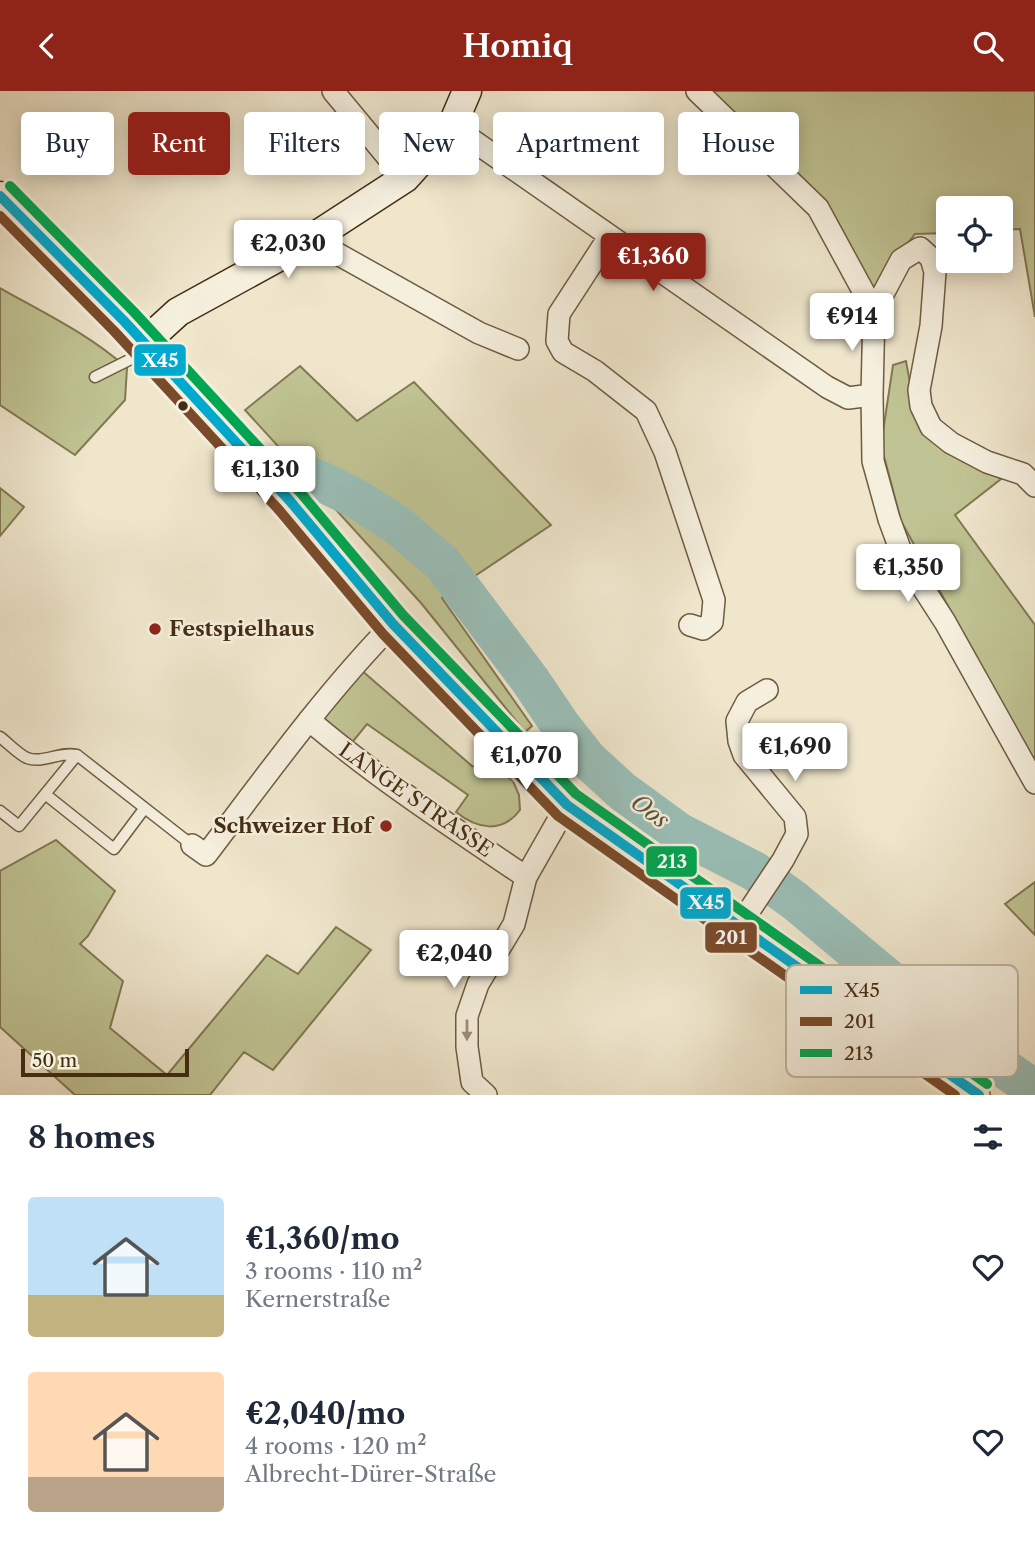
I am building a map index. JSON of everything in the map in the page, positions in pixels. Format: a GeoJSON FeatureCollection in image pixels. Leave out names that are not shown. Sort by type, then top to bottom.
{"type":"FeatureCollection","features":[{"type":"Feature","properties":{"kind":"main road"},"geometry":{"type":"LineString","coordinates":[[458,112],[467,91]]}},
{"type":"Feature","properties":{"kind":"main road"},"geometry":{"type":"LineString","coordinates":[[0,196],[124,321],[143,344],[177,313],[311,239],[408,175]]}},
{"type":"Feature","properties":{"kind":"street"},"geometry":{"type":"LineString","coordinates":[[333,91],[405,178]]}},
{"type":"Feature","properties":{"kind":"street"},"geometry":{"type":"LineString","coordinates":[[697,91],[818,208],[874,311]]}},
{"type":"Feature","properties":{"kind":"street"},"geometry":{"type":"LineString","coordinates":[[479,145],[827,387],[848,398],[872,395]]}},
{"type":"Feature","properties":{"kind":"street"},"geometry":{"type":"LineString","coordinates":[[610,237],[559,314],[557,341],[563,352],[595,371],[646,411],[665,452],[714,600],[712,622],[703,629],[690,625]]}},
{"type":"Feature","properties":{"kind":"street"},"geometry":{"type":"LineString","coordinates":[[311,239],[479,333],[518,349]]}},
{"type":"Feature","properties":{"kind":"street"},"geometry":{"type":"LineString","coordinates":[[1035,486],[1023,474],[986,462],[951,443],[932,427],[921,406],[919,390],[935,272],[932,258],[920,248],[901,260],[874,311],[873,461],[903,557],[945,622],[1035,783]]}},
{"type":"Feature","properties":{"kind":"street"},"geometry":{"type":"LineString","coordinates":[[143,344],[290,501],[393,624],[567,805],[794,965]]}},
{"type":"Feature","properties":{"kind":"street"},"geometry":{"type":"LineString","coordinates":[[192,845],[206,855],[309,720],[393,624]]}},
{"type":"Feature","properties":{"kind":"street"},"geometry":{"type":"LineString","coordinates":[[738,926],[797,834],[795,817],[744,755],[737,721],[747,702],[767,690]]}},
{"type":"Feature","properties":{"kind":"street","name":"LANGE STRASSE"},"geometry":{"type":"LineString","coordinates":[[309,720],[379,775],[526,877]]}},
{"type":"Feature","properties":{"kind":"street"},"geometry":{"type":"LineString","coordinates":[[486,1095],[472,1082],[467,1047],[467,1016],[478,984],[514,924],[526,877],[567,805]]}},
{"type":"Feature","properties":{"kind":"street"},"geometry":{"type":"LineString","coordinates":[[953,1077],[979,1095]]}},
{"type":"Feature","properties":{"kind":"lane"},"geometry":{"type":"LineString","coordinates":[[95,377],[129,360],[143,344]]}},
{"type":"Feature","properties":{"kind":"lane"},"geometry":{"type":"LineString","coordinates":[[0,737],[26,758],[38,759],[67,753],[77,755],[192,845]]}},
{"type":"Feature","properties":{"kind":"lane"},"geometry":{"type":"LineString","coordinates":[[0,811],[19,826],[77,755]]}},
{"type":"Feature","properties":{"kind":"lane"},"geometry":{"type":"LineString","coordinates":[[45,794],[114,849],[144,809]]}},
{"type":"Feature","properties":{"kind":"green space"},"geometry":{"type":"Polygon","coordinates":[[[705,91],[1035,91],[1035,317],[1020,229],[1013,229],[1013,196],[936,196],[936,233],[915,234],[873,288],[777,175],[799,175],[799,112],[723,112],[705,91]]]}},
{"type":"Feature","properties":{"kind":"green space"},"geometry":{"type":"Polygon","coordinates":[[[0,288],[82,334],[127,368],[125,400],[75,455],[0,405],[0,288]]]}},
{"type":"Feature","properties":{"kind":"green space"},"geometry":{"type":"Polygon","coordinates":[[[906,361],[917,421],[1001,479],[955,515],[1035,625],[1035,763],[901,521],[881,445],[893,365],[906,361]]]}},
{"type":"Feature","properties":{"kind":"green space"},"geometry":{"type":"Polygon","coordinates":[[[300,366],[357,421],[414,382],[551,525],[442,598],[532,726],[525,732],[421,603],[245,410],[300,366]]]}},
{"type":"Feature","properties":{"kind":"green space"},"geometry":{"type":"Polygon","coordinates":[[[0,488],[24,507],[0,536],[0,488]]]}},
{"type":"Feature","properties":{"kind":"green space"},"geometry":{"type":"Polygon","coordinates":[[[360,669],[472,766],[501,772],[513,781],[519,795],[520,810],[513,818],[497,826],[489,826],[464,818],[456,812],[468,795],[367,724],[350,745],[319,720],[360,669]]]}},
{"type":"Feature","properties":{"kind":"green space"},"geometry":{"type":"Polygon","coordinates":[[[56,840],[115,891],[88,936],[80,944],[123,981],[110,1028],[167,1075],[267,955],[298,974],[336,927],[371,950],[273,1070],[244,1052],[210,1095],[75,1095],[0,1027],[0,871],[56,840]]]}},
{"type":"Feature","properties":{"kind":"green space"},"geometry":{"type":"Polygon","coordinates":[[[1035,882],[1035,935],[1005,904],[1035,882]]]}},
{"type":"Feature","properties":{"kind":"waterway","name":"Oos"},"geometry":{"type":"LineString","coordinates":[[316,479],[355,498],[396,524],[442,563],[587,759],[622,791],[678,832],[754,871],[795,901],[872,965]]}},
{"type":"Feature","properties":{"kind":"waterway","name":"Oos"},"geometry":{"type":"LineString","coordinates":[[1017,1077],[1035,1090]]}},
{"type":"Feature","properties":{"kind":"transit line","name":"213"},"geometry":{"type":"LineString","coordinates":[[10,186],[134,312],[300,492],[403,615],[576,794],[818,965]]}},
{"type":"Feature","properties":{"kind":"transit line","name":"X45"},"geometry":{"type":"LineString","coordinates":[[0,196],[124,321],[290,501],[393,624],[567,805],[794,965]]}},
{"type":"Feature","properties":{"kind":"transit line","name":"201"},"geometry":{"type":"LineString","coordinates":[[0,216],[114,331],[279,510],[383,634],[558,816],[786,976]]}},
{"type":"Feature","properties":{"kind":"transit line","name":"201"},"geometry":{"type":"LineString","coordinates":[[929,1077],[955,1095]]}},
{"type":"Feature","properties":{"kind":"transit line","name":"X45"},"geometry":{"type":"LineString","coordinates":[[953,1077],[979,1095]]}},
{"type":"Feature","properties":{"kind":"transit line","name":"213"},"geometry":{"type":"LineString","coordinates":[[977,1077],[987,1084]]}},
{"type":"Feature","properties":{"kind":"place","name":"Festspielhaus"},"geometry":{"type":"Point","coordinates":[155,629]}},
{"type":"Feature","properties":{"kind":"place","name":"Schweizer Hof"},"geometry":{"type":"Point","coordinates":[386,826]}}]}
